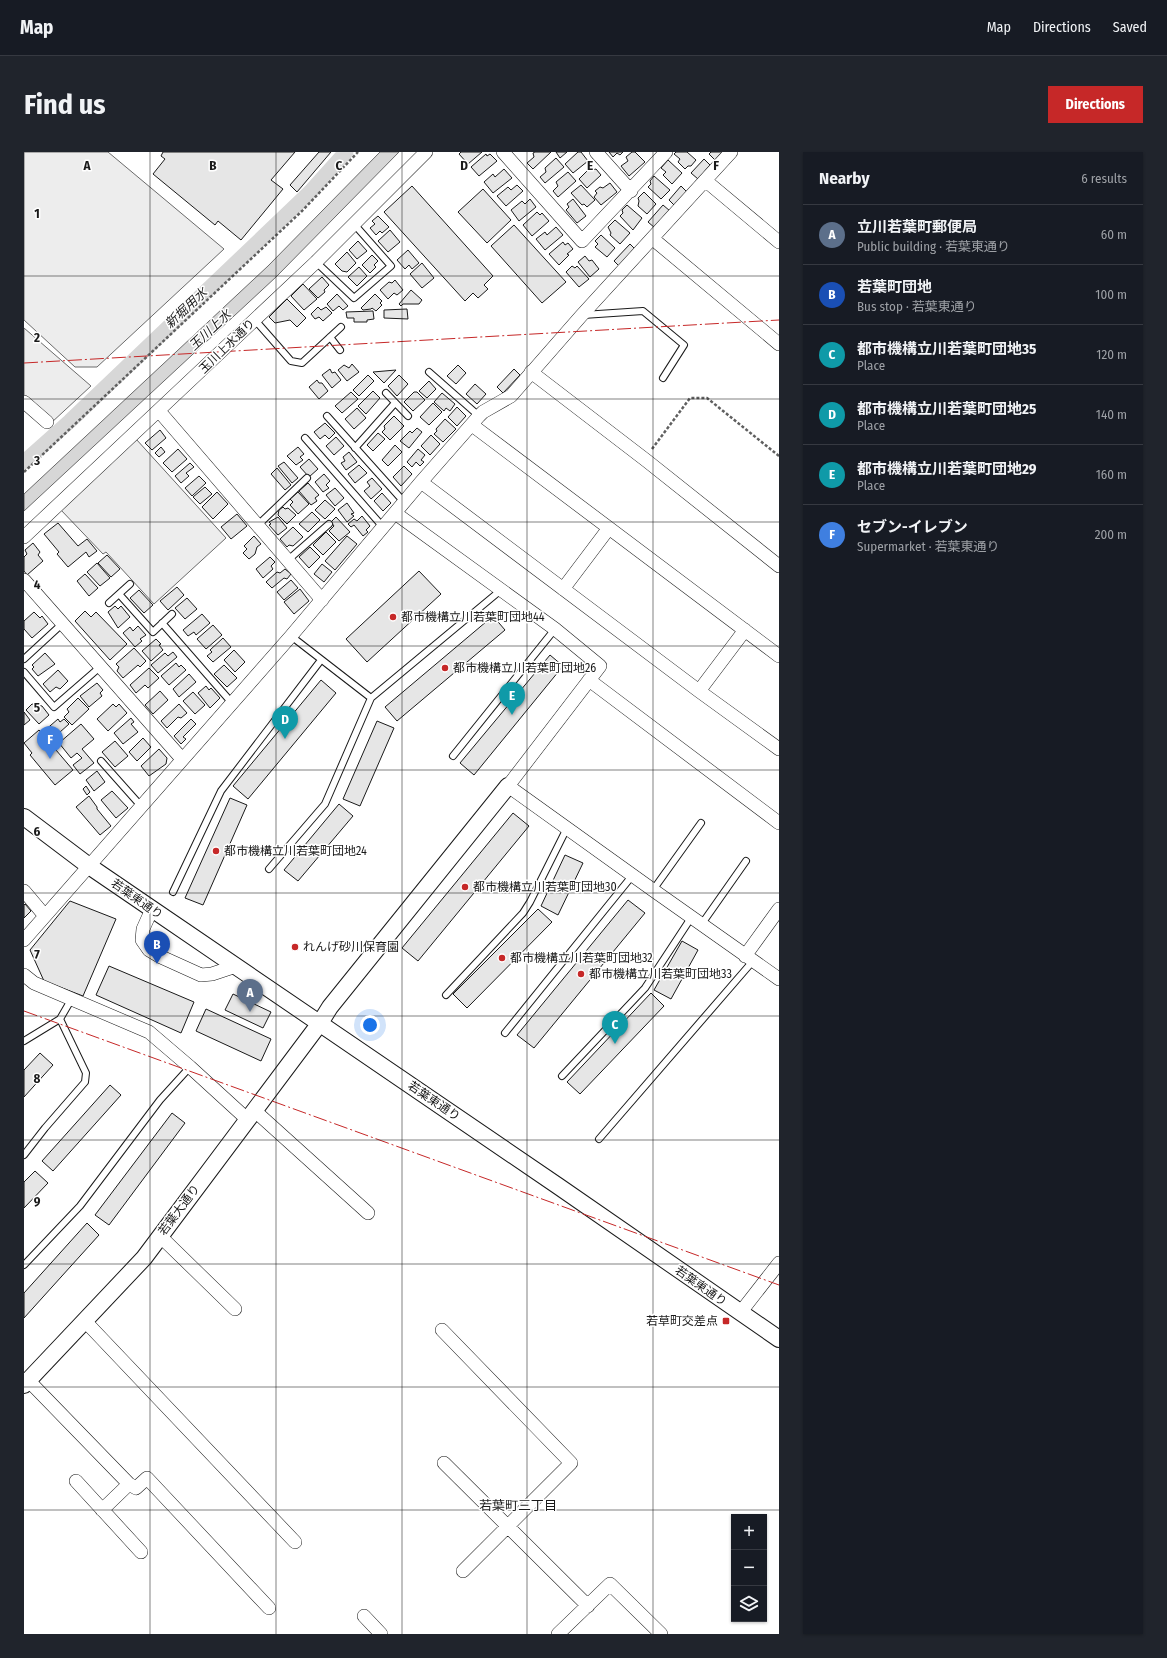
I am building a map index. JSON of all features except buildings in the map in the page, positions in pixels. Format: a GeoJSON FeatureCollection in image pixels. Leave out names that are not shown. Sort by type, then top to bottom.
{"type":"FeatureCollection","features":[{"type":"Feature","properties":{"kind":"street","name":"玉川上水通り"},"geometry":{"type":"LineString","coordinates":[[24,537],[316,262],[426,152]]}},
{"type":"Feature","properties":{"kind":"street"},"geometry":{"type":"LineString","coordinates":[[503,152],[582,241],[631,191],[666,152]]}},
{"type":"Feature","properties":{"kind":"street"},"geometry":{"type":"LineString","coordinates":[[596,152],[631,191]]}},
{"type":"Feature","properties":{"kind":"street"},"geometry":{"type":"LineString","coordinates":[[24,940],[292,636],[475,420],[483,412],[511,396],[581,316],[731,152]]}},
{"type":"Feature","properties":{"kind":"street"},"geometry":{"type":"LineString","coordinates":[[706,181],[779,242]]}},
{"type":"Feature","properties":{"kind":"street"},"geometry":{"type":"LineString","coordinates":[[653,239],[779,344]]}},
{"type":"Feature","properties":{"kind":"street"},"geometry":{"type":"LineString","coordinates":[[531,372],[644,458],[779,566]]}},
{"type":"Feature","properties":{"kind":"street"},"geometry":{"type":"LineString","coordinates":[[24,402],[47,422]]}},
{"type":"Feature","properties":{"kind":"street"},"geometry":{"type":"LineString","coordinates":[[159,411],[322,600]]}},
{"type":"Feature","properties":{"kind":"street"},"geometry":{"type":"LineString","coordinates":[[475,420],[609,528],[779,656]]}},
{"type":"Feature","properties":{"kind":"street"},"geometry":{"type":"LineString","coordinates":[[421,482],[699,691],[779,749]]}},
{"type":"Feature","properties":{"kind":"street"},"geometry":{"type":"LineString","coordinates":[[395,513],[554,629],[600,666],[508,786],[632,876],[779,979]]}},
{"type":"Feature","properties":{"kind":"street"},"geometry":{"type":"LineString","coordinates":[[563,589],[609,528]]}},
{"type":"Feature","properties":{"kind":"street"},"geometry":{"type":"LineString","coordinates":[[24,580],[182,759]]}},
{"type":"Feature","properties":{"kind":"street"},"geometry":{"type":"LineString","coordinates":[[699,691],[745,630]]}},
{"type":"Feature","properties":{"kind":"street"},"geometry":{"type":"LineString","coordinates":[[589,680],[779,823]]}},
{"type":"Feature","properties":{"kind":"street","name":"若葉大通り"},"geometry":{"type":"LineString","coordinates":[[26,1382],[144,1258],[320,1023],[330,1007],[508,786]]}},
{"type":"Feature","properties":{"kind":"street","name":"若葉東通り"},"geometry":{"type":"LineString","coordinates":[[24,817],[89,866],[558,1186],[779,1339]]}},
{"type":"Feature","properties":{"kind":"street"},"geometry":{"type":"LineString","coordinates":[[24,891],[45,916]]}},
{"type":"Feature","properties":{"kind":"street"},"geometry":{"type":"LineString","coordinates":[[152,909],[143,930],[142,940],[149,950],[201,975],[212,974],[236,966]]}},
{"type":"Feature","properties":{"kind":"street"},"geometry":{"type":"LineString","coordinates":[[749,959],[779,909]]}},
{"type":"Feature","properties":{"kind":"street"},"geometry":{"type":"LineString","coordinates":[[24,975],[34,983],[71,1000],[149,1032],[368,1213]]}},
{"type":"Feature","properties":{"kind":"street"},"geometry":{"type":"LineString","coordinates":[[160,1236],[236,1309]]}},
{"type":"Feature","properties":{"kind":"street"},"geometry":{"type":"LineString","coordinates":[[740,1312],[779,1263]]}},
{"type":"Feature","properties":{"kind":"street"},"geometry":{"type":"LineString","coordinates":[[84,1320],[295,1542]]}},
{"type":"Feature","properties":{"kind":"street"},"geometry":{"type":"LineString","coordinates":[[442,1330],[570,1463],[509,1527],[464,1571]]}},
{"type":"Feature","properties":{"kind":"street"},"geometry":{"type":"LineString","coordinates":[[26,1382],[129,1484],[136,1488],[147,1478],[269,1608]]}},
{"type":"Feature","properties":{"kind":"street"},"geometry":{"type":"LineString","coordinates":[[444,1463],[588,1606]]}},
{"type":"Feature","properties":{"kind":"street"},"geometry":{"type":"LineString","coordinates":[[76,1481],[141,1552]]}},
{"type":"Feature","properties":{"kind":"street"},"geometry":{"type":"LineString","coordinates":[[102,1510],[129,1484]]}},
{"type":"Feature","properties":{"kind":"street"},"geometry":{"type":"LineString","coordinates":[[558,1634],[610,1584],[661,1634]]}},
{"type":"Feature","properties":{"kind":"street"},"geometry":{"type":"LineString","coordinates":[[364,1616],[380,1634]]}},
{"type":"Feature","properties":{"kind":"lane"},"geometry":{"type":"LineString","coordinates":[[316,262],[354,298],[391,266],[354,224]]}},
{"type":"Feature","properties":{"kind":"lane"},"geometry":{"type":"LineString","coordinates":[[581,316],[643,311],[684,345],[663,378]]}},
{"type":"Feature","properties":{"kind":"lane"},"geometry":{"type":"LineString","coordinates":[[255,320],[291,361],[302,363],[341,327]]}},
{"type":"Feature","properties":{"kind":"lane"},"geometry":{"type":"LineString","coordinates":[[330,338],[340,350]]}},
{"type":"Feature","properties":{"kind":"lane"},"geometry":{"type":"LineString","coordinates":[[429,372],[475,420]]}},
{"type":"Feature","properties":{"kind":"lane"},"geometry":{"type":"LineString","coordinates":[[386,393],[408,416]]}},
{"type":"Feature","properties":{"kind":"lane"},"geometry":{"type":"LineString","coordinates":[[355,448],[395,403]]}},
{"type":"Feature","properties":{"kind":"lane"},"geometry":{"type":"LineString","coordinates":[[327,416],[404,502]]}},
{"type":"Feature","properties":{"kind":"lane"},"geometry":{"type":"LineString","coordinates":[[305,438],[383,527]]}},
{"type":"Feature","properties":{"kind":"lane"},"geometry":{"type":"LineString","coordinates":[[258,525],[307,478]]}},
{"type":"Feature","properties":{"kind":"lane"},"geometry":{"type":"LineString","coordinates":[[288,560],[329,524]]}},
{"type":"Feature","properties":{"kind":"lane"},"geometry":{"type":"LineString","coordinates":[[109,603],[130,584]]}},
{"type":"Feature","properties":{"kind":"lane"},"geometry":{"type":"LineString","coordinates":[[269,869],[325,804],[371,698],[501,590]]}},
{"type":"Feature","properties":{"kind":"lane"},"geometry":{"type":"LineString","coordinates":[[119,594],[153,632],[172,614]]}},
{"type":"Feature","properties":{"kind":"lane"},"geometry":{"type":"LineString","coordinates":[[162,623],[232,703]]}},
{"type":"Feature","properties":{"kind":"lane"},"geometry":{"type":"LineString","coordinates":[[24,659],[62,624]]}},
{"type":"Feature","properties":{"kind":"lane"},"geometry":{"type":"LineString","coordinates":[[453,756],[554,629]]}},
{"type":"Feature","properties":{"kind":"lane"},"geometry":{"type":"LineString","coordinates":[[292,636],[371,698]]}},
{"type":"Feature","properties":{"kind":"lane"},"geometry":{"type":"LineString","coordinates":[[173,892],[221,791],[321,660]]}},
{"type":"Feature","properties":{"kind":"lane"},"geometry":{"type":"LineString","coordinates":[[24,672],[54,707],[100,667]]}},
{"type":"Feature","properties":{"kind":"lane"},"geometry":{"type":"LineString","coordinates":[[101,761],[141,806]]}},
{"type":"Feature","properties":{"kind":"lane"},"geometry":{"type":"LineString","coordinates":[[653,890],[701,823]]}},
{"type":"Feature","properties":{"kind":"lane"},"geometry":{"type":"LineString","coordinates":[[446,995],[523,913],[567,828]]}},
{"type":"Feature","properties":{"kind":"lane"},"geometry":{"type":"LineString","coordinates":[[562,1076],[645,988],[696,921],[746,861]]}},
{"type":"Feature","properties":{"kind":"lane"},"geometry":{"type":"LineString","coordinates":[[505,1033],[632,876]]}},
{"type":"Feature","properties":{"kind":"lane"},"geometry":{"type":"LineString","coordinates":[[598,1139],[749,959]]}},
{"type":"Feature","properties":{"kind":"lane"},"geometry":{"type":"LineString","coordinates":[[24,1041],[60,1019],[71,1000]]}},
{"type":"Feature","properties":{"kind":"lane"},"geometry":{"type":"LineString","coordinates":[[24,1155],[85,1082],[86,1073],[60,1019]]}},
{"type":"Feature","properties":{"kind":"lane"},"geometry":{"type":"LineString","coordinates":[[24,1265],[80,1206],[160,1100],[190,1067]]}},
{"type":"Feature","properties":{"kind":"path"},"geometry":{"type":"LineString","coordinates":[[24,472],[302,211],[358,152]]}},
{"type":"Feature","properties":{"kind":"path"},"geometry":{"type":"LineString","coordinates":[[644,458],[690,398],[707,398],[779,456]]}},
{"type":"Feature","properties":{"kind":"shaded area"},"geometry":{"type":"Polygon","coordinates":[[[24,152],[108,152],[224,249],[97,367],[75,367],[24,320],[24,152]]]}},
{"type":"Feature","properties":{"kind":"shaded area"},"geometry":{"type":"Polygon","coordinates":[[[24,328],[91,386],[51,423],[24,399],[24,328]]]}},
{"type":"Feature","properties":{"kind":"shaded area"},"geometry":{"type":"Polygon","coordinates":[[[136,439],[226,538],[154,604],[106,552],[103,554],[60,509],[136,439]]]}},
{"type":"Feature","properties":{"kind":"water","name":"玉川上水"},"geometry":{"type":"Polygon","coordinates":[[[380,152],[399,152],[276,277],[24,511],[24,494],[268,266],[380,152]]]}},
{"type":"Feature","properties":{"kind":"waterway","name":"新堀用水"},"geometry":{"type":"LineString","coordinates":[[24,462],[70,421],[310,192],[346,152]]}},
{"type":"Feature","properties":{"kind":"power"},"geometry":{"type":"LineString","coordinates":[[24,363],[779,320]]}},
{"type":"Feature","properties":{"kind":"power"},"geometry":{"type":"LineString","coordinates":[[24,1011],[779,1285]]}},
{"type":"Feature","properties":{"kind":"place","name":"都市機構立川若葉町団地44"},"geometry":{"type":"Point","coordinates":[393,617]}},
{"type":"Feature","properties":{"kind":"place","name":"都市機構立川若葉町団地26"},"geometry":{"type":"Point","coordinates":[445,668]}},
{"type":"Feature","properties":{"kind":"place","name":"都市機構立川若葉町団地29"},"geometry":{"type":"Point","coordinates":[512,715]}},
{"type":"Feature","properties":{"kind":"place","name":"都市機構立川若葉町団地25"},"geometry":{"type":"Point","coordinates":[285,739]}},
{"type":"Feature","properties":{"kind":"place","name":"セブン-イレブン"},"geometry":{"type":"Point","coordinates":[50,759]}},
{"type":"Feature","properties":{"kind":"place","name":"都市機構立川若葉町団地24"},"geometry":{"type":"Point","coordinates":[216,851]}},
{"type":"Feature","properties":{"kind":"place","name":"都市機構立川若葉町団地30"},"geometry":{"type":"Point","coordinates":[465,887]}},
{"type":"Feature","properties":{"kind":"place","name":"れんげ砂川保育園"},"geometry":{"type":"Point","coordinates":[295,947]}},
{"type":"Feature","properties":{"kind":"place","name":"都市機構立川若葉町団地32"},"geometry":{"type":"Point","coordinates":[502,958]}},
{"type":"Feature","properties":{"kind":"place","name":"若葉町団地"},"geometry":{"type":"Point","coordinates":[157,964]}},
{"type":"Feature","properties":{"kind":"place","name":"都市機構立川若葉町団地33"},"geometry":{"type":"Point","coordinates":[581,974]}},
{"type":"Feature","properties":{"kind":"place","name":"立川若葉町郵便局"},"geometry":{"type":"Point","coordinates":[250,1012]}},
{"type":"Feature","properties":{"kind":"place","name":"都市機構立川若葉町団地35"},"geometry":{"type":"Point","coordinates":[615,1044]}},
{"type":"Feature","properties":{"kind":"place","name":"若草町交差点"},"geometry":{"type":"Point","coordinates":[726,1321]}},
{"type":"Feature","properties":{"kind":"district","name":"若葉町三丁目"},"geometry":{"type":"Point","coordinates":[518,1505]}}]}
